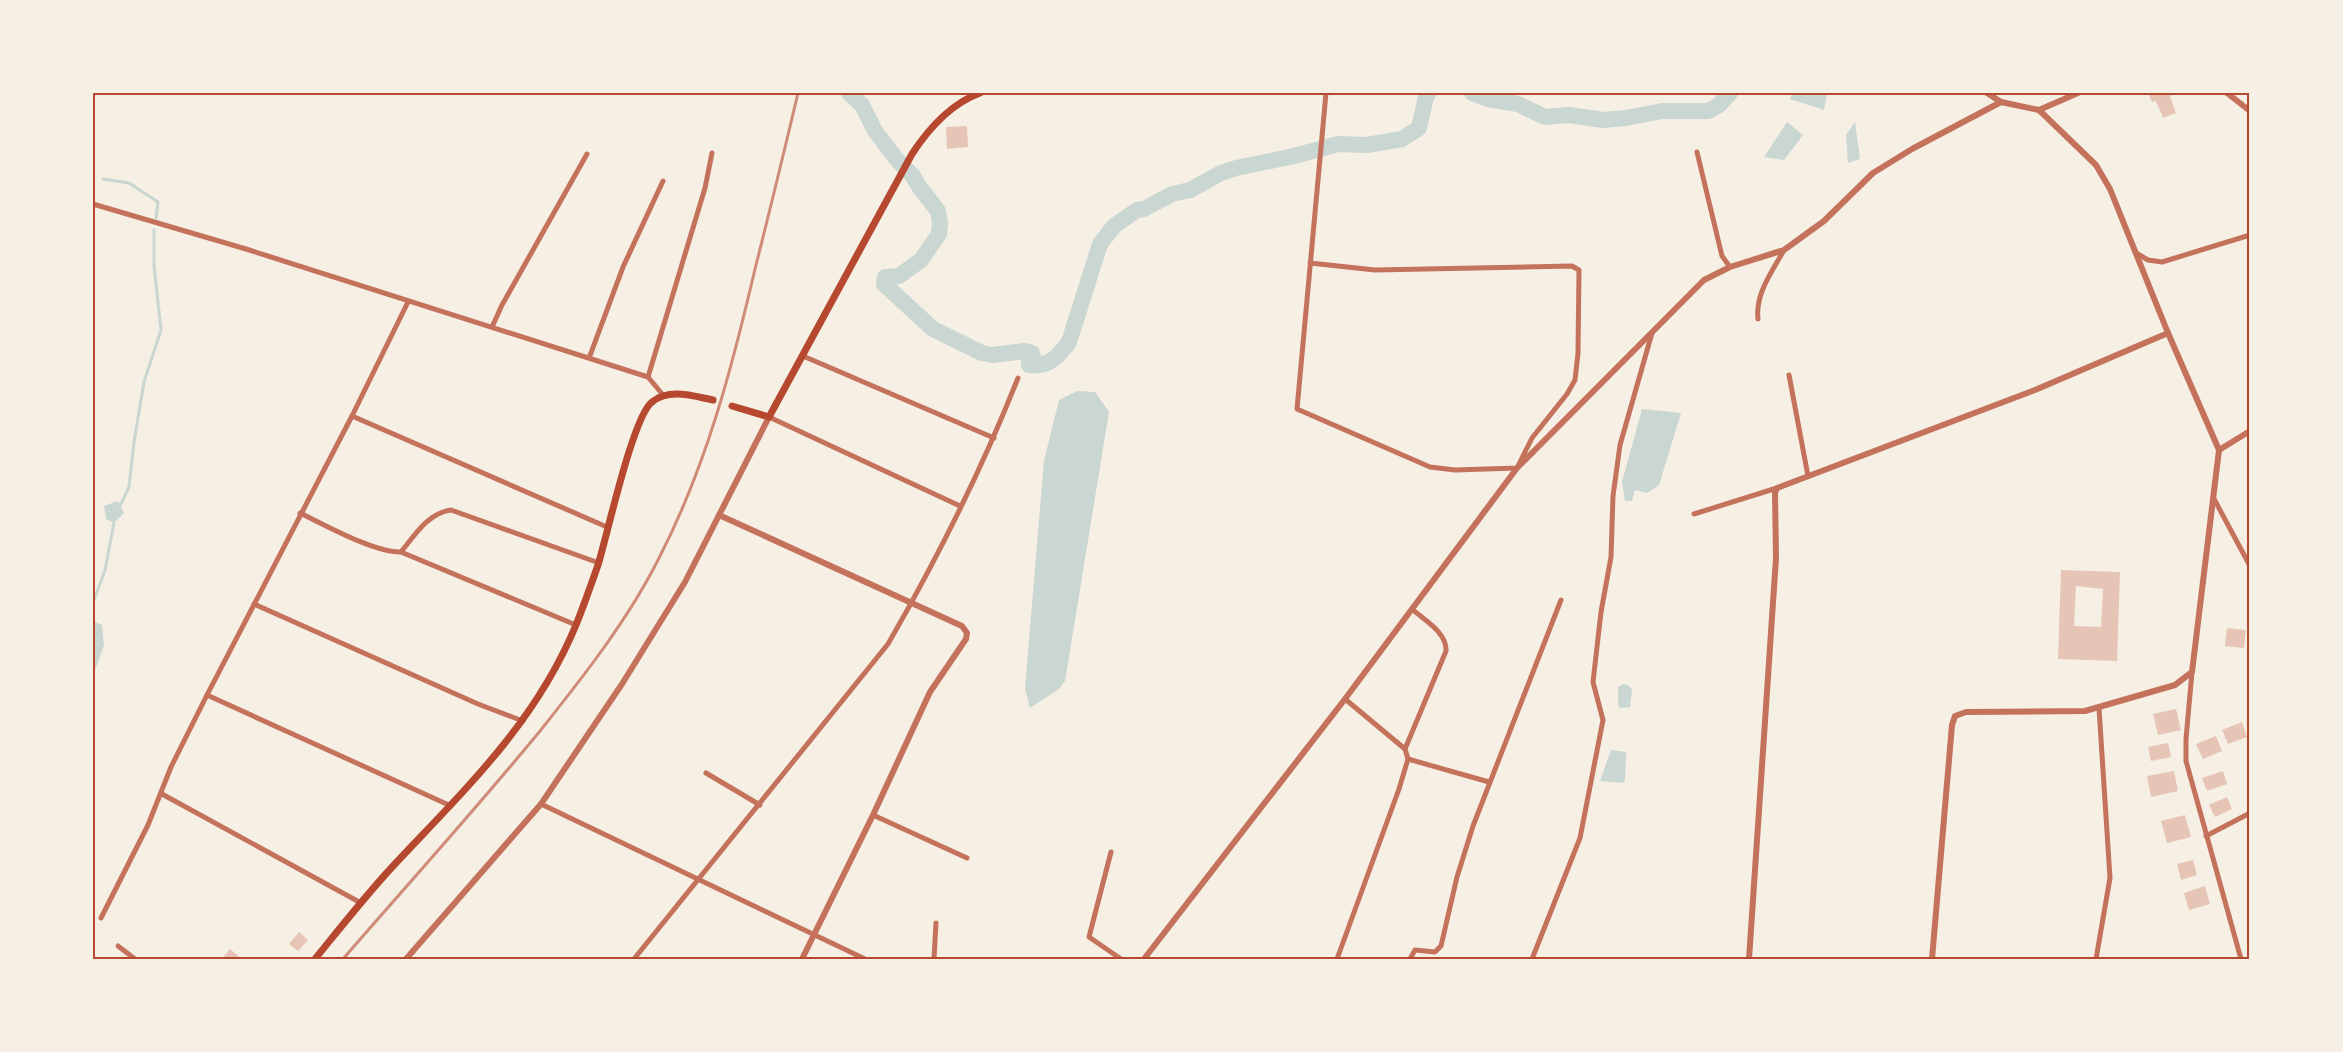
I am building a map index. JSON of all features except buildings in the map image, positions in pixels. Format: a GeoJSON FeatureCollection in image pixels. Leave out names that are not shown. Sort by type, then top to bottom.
{"type":"FeatureCollection","features":[{"type":"Feature","properties":{"kind":"main road"},"geometry":{"type":"LineString","coordinates":[[732,405],[769,417],[912,154],[939,120],[957,104],[980,93]]}},
{"type":"Feature","properties":{"kind":"main road"},"geometry":{"type":"LineString","coordinates":[[315,959],[393,866],[451,806],[523,721],[552,675],[576,625],[598,563],[643,413],[650,403],[663,396],[682,394],[713,400]]}},
{"type":"Feature","properties":{"kind":"street"},"geometry":{"type":"LineString","coordinates":[[1326,93],[1297,409],[1430,467],[1455,470],[1517,468]]}},
{"type":"Feature","properties":{"kind":"street"},"geometry":{"type":"LineString","coordinates":[[1987,93],[2001,102],[2038,110],[2096,165],[2110,189],[2168,333],[2219,450],[2192,672],[2186,761],[2241,959]]}},
{"type":"Feature","properties":{"kind":"street"},"geometry":{"type":"LineString","coordinates":[[2038,110],[2078,93]]}},
{"type":"Feature","properties":{"kind":"street"},"geometry":{"type":"LineString","coordinates":[[2227,93],[2250,111]]}},
{"type":"Feature","properties":{"kind":"street"},"geometry":{"type":"LineString","coordinates":[[1144,959],[1345,699],[1517,468],[1704,280],[1730,267],[1784,250],[1824,221],[1873,173],[1912,149],[2001,102]]}},
{"type":"Feature","properties":{"kind":"street"},"geometry":{"type":"LineString","coordinates":[[1697,152],[1722,256],[1730,267]]}},
{"type":"Feature","properties":{"kind":"street"},"geometry":{"type":"LineString","coordinates":[[648,377],[705,188],[712,153]]}},
{"type":"Feature","properties":{"kind":"street"},"geometry":{"type":"LineString","coordinates":[[492,327],[502,305],[587,154]]}},
{"type":"Feature","properties":{"kind":"street"},"geometry":{"type":"LineString","coordinates":[[589,358],[623,267],[663,181]]}},
{"type":"Feature","properties":{"kind":"street"},"geometry":{"type":"LineString","coordinates":[[93,204],[236,246],[648,377],[663,396]]}},
{"type":"Feature","properties":{"kind":"street"},"geometry":{"type":"LineString","coordinates":[[2136,253],[2148,260],[2162,261],[2250,235]]}},
{"type":"Feature","properties":{"kind":"street"},"geometry":{"type":"LineString","coordinates":[[1758,319],[1757,309],[1762,288],[1784,250]]}},
{"type":"Feature","properties":{"kind":"street"},"geometry":{"type":"LineString","coordinates":[[1310,263],[1375,270],[1572,266],[1579,270],[1578,353],[1575,380],[1567,394],[1532,438],[1517,468]]}},
{"type":"Feature","properties":{"kind":"street"},"geometry":{"type":"LineString","coordinates":[[101,918],[148,825],[171,767],[207,694],[352,416],[408,302]]}},
{"type":"Feature","properties":{"kind":"street"},"geometry":{"type":"LineString","coordinates":[[1532,959],[1580,838],[1601,731],[1603,720],[1593,682],[1601,612],[1611,557],[1613,496],[1620,445],[1652,333]]}},
{"type":"Feature","properties":{"kind":"street"},"geometry":{"type":"LineString","coordinates":[[1694,514],[1777,488],[2035,390],[2168,333]]}},
{"type":"Feature","properties":{"kind":"street"},"geometry":{"type":"LineString","coordinates":[[803,356],[994,438]]}},
{"type":"Feature","properties":{"kind":"street"},"geometry":{"type":"LineString","coordinates":[[1789,375],[1808,476]]}},
{"type":"Feature","properties":{"kind":"street"},"geometry":{"type":"LineString","coordinates":[[634,959],[888,644],[911,604],[994,438],[1018,378]]}},
{"type":"Feature","properties":{"kind":"street"},"geometry":{"type":"LineString","coordinates":[[352,416],[607,527]]}},
{"type":"Feature","properties":{"kind":"street"},"geometry":{"type":"LineString","coordinates":[[406,959],[540,804],[622,684],[685,582],[769,417],[960,506]]}},
{"type":"Feature","properties":{"kind":"street"},"geometry":{"type":"LineString","coordinates":[[2219,450],[2250,431]]}},
{"type":"Feature","properties":{"kind":"street"},"geometry":{"type":"LineString","coordinates":[[1749,959],[1776,558],[1775,493],[1777,488]]}},
{"type":"Feature","properties":{"kind":"street"},"geometry":{"type":"LineString","coordinates":[[2213,497],[2250,566]]}},
{"type":"Feature","properties":{"kind":"street"},"geometry":{"type":"LineString","coordinates":[[401,552],[427,522],[437,514],[451,510],[598,563]]}},
{"type":"Feature","properties":{"kind":"street"},"geometry":{"type":"LineString","coordinates":[[300,513],[373,546],[401,552],[576,625]]}},
{"type":"Feature","properties":{"kind":"street"},"geometry":{"type":"LineString","coordinates":[[719,516],[962,626],[967,633],[966,639],[930,692],[802,959]]}},
{"type":"Feature","properties":{"kind":"street"},"geometry":{"type":"LineString","coordinates":[[1410,959],[1415,950],[1435,952],[1441,946],[1457,877],[1489,782],[1561,600]]}},
{"type":"Feature","properties":{"kind":"street"},"geometry":{"type":"LineString","coordinates":[[254,604],[478,704],[523,721]]}},
{"type":"Feature","properties":{"kind":"street"},"geometry":{"type":"LineString","coordinates":[[1405,749],[1446,651],[1446,643],[1441,634],[1412,609]]}},
{"type":"Feature","properties":{"kind":"street"},"geometry":{"type":"LineString","coordinates":[[1932,959],[1952,725],[1955,716],[1966,712],[2068,713],[2099,708],[2175,685],[2192,672]]}},
{"type":"Feature","properties":{"kind":"street"},"geometry":{"type":"LineString","coordinates":[[207,694],[451,806]]}},
{"type":"Feature","properties":{"kind":"street"},"geometry":{"type":"LineString","coordinates":[[1337,959],[1408,759],[1405,749],[1345,699]]}},
{"type":"Feature","properties":{"kind":"street"},"geometry":{"type":"LineString","coordinates":[[2096,959],[2110,878],[2099,708]]}},
{"type":"Feature","properties":{"kind":"street"},"geometry":{"type":"LineString","coordinates":[[1408,759],[1489,782]]}},
{"type":"Feature","properties":{"kind":"street"},"geometry":{"type":"LineString","coordinates":[[706,774],[760,805]]}},
{"type":"Feature","properties":{"kind":"street"},"geometry":{"type":"LineString","coordinates":[[162,794],[361,903]]}},
{"type":"Feature","properties":{"kind":"street"},"geometry":{"type":"LineString","coordinates":[[540,804],[865,959]]}},
{"type":"Feature","properties":{"kind":"street"},"geometry":{"type":"LineString","coordinates":[[2206,836],[2250,813]]}},
{"type":"Feature","properties":{"kind":"street"},"geometry":{"type":"LineString","coordinates":[[873,815],[967,858]]}},
{"type":"Feature","properties":{"kind":"street"},"geometry":{"type":"LineString","coordinates":[[1111,852],[1089,937],[1121,959]]}},
{"type":"Feature","properties":{"kind":"street"},"geometry":{"type":"LineString","coordinates":[[934,959],[936,924]]}},
{"type":"Feature","properties":{"kind":"street"},"geometry":{"type":"LineString","coordinates":[[118,946],[135,959]]}},
{"type":"Feature","properties":{"kind":"shaded area"},"geometry":{"type":"Polygon","coordinates":[[[1792,93],[1827,93],[1824,110],[1790,99],[1792,93]]]}},
{"type":"Feature","properties":{"kind":"shaded area"},"geometry":{"type":"Polygon","coordinates":[[[1787,122],[1803,135],[1784,160],[1764,157],[1787,122]]]}},
{"type":"Feature","properties":{"kind":"shaded area"},"geometry":{"type":"Polygon","coordinates":[[[1855,122],[1860,159],[1848,163],[1846,135],[1855,122]]]}},
{"type":"Feature","properties":{"kind":"shaded area"},"geometry":{"type":"Polygon","coordinates":[[[1077,391],[1095,392],[1109,412],[1065,681],[1059,689],[1030,708],[1025,689],[1044,461],[1059,400],[1077,391]]]}},
{"type":"Feature","properties":{"kind":"shaded area"},"geometry":{"type":"Polygon","coordinates":[[[1642,409],[1681,413],[1659,485],[1647,493],[1635,490],[1632,501],[1625,501],[1622,482],[1642,409]]]}},
{"type":"Feature","properties":{"kind":"shaded area"},"geometry":{"type":"Polygon","coordinates":[[[118,501],[124,513],[114,523],[106,519],[104,506],[118,501]]]}},
{"type":"Feature","properties":{"kind":"shaded area"},"geometry":{"type":"Polygon","coordinates":[[[93,621],[102,625],[104,645],[93,676],[93,621]]]}},
{"type":"Feature","properties":{"kind":"shaded area"},"geometry":{"type":"Polygon","coordinates":[[[1623,684],[1632,689],[1630,707],[1620,708],[1618,687],[1623,684]]]}},
{"type":"Feature","properties":{"kind":"shaded area"},"geometry":{"type":"Polygon","coordinates":[[[1611,750],[1626,752],[1623,783],[1600,781],[1611,750]]]}},
{"type":"Feature","properties":{"kind":"waterway"},"geometry":{"type":"LineString","coordinates":[[849,93],[862,105],[875,131],[913,176],[938,211],[939,234],[921,260],[899,276],[885,277],[884,284],[933,329],[982,353],[992,355],[1025,351],[1032,353],[1033,357],[1029,360],[1029,365],[1047,363],[1069,342],[1100,244],[1114,226],[1137,210],[1144,209],[1172,194],[1190,190],[1221,173],[1236,168],[1338,144],[1367,145],[1402,139],[1419,128],[1429,93]]}},
{"type":"Feature","properties":{"kind":"waterway"},"geometry":{"type":"LineString","coordinates":[[1472,93],[1488,99],[1518,104],[1545,117],[1569,115],[1603,120],[1662,111],[1708,111],[1719,105],[1730,93]]}},
{"type":"Feature","properties":{"kind":"waterway"},"geometry":{"type":"LineString","coordinates":[[103,179],[129,183],[158,202],[156,218]]}},
{"type":"Feature","properties":{"kind":"waterway"},"geometry":{"type":"LineString","coordinates":[[120,506],[129,487],[144,382],[161,330],[154,266],[154,230]]}},
{"type":"Feature","properties":{"kind":"waterway"},"geometry":{"type":"LineString","coordinates":[[94,600],[105,570],[114,523]]}},
{"type":"Feature","properties":{"kind":"railway"},"geometry":{"type":"LineString","coordinates":[[343,959],[540,731],[619,626],[647,581],[676,524],[716,416],[737,343],[798,93]]}}]}
